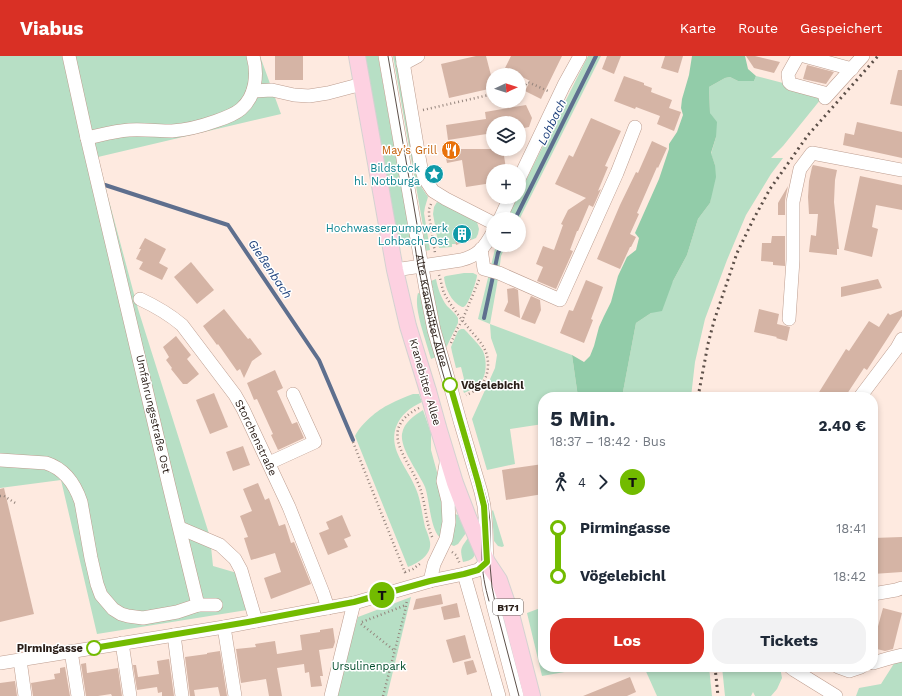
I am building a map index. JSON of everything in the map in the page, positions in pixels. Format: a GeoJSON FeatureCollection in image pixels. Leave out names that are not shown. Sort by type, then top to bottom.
{"type":"FeatureCollection","features":[{"type":"Feature","properties":{"kind":"main road","name":"Kranebitter Allee"},"geometry":{"type":"LineString","coordinates":[[357,56],[395,270],[425,399],[438,427],[464,507],[487,562],[500,580],[512,618],[532,696]]}},
{"type":"Feature","properties":{"kind":"street","name":"Umfahrungsstraße Ost"},"geometry":{"type":"LineString","coordinates":[[69,56],[198,605]]}},
{"type":"Feature","properties":{"kind":"street"},"geometry":{"type":"LineString","coordinates":[[88,138],[127,130],[172,131],[194,128],[229,116],[241,109],[250,99],[255,84],[255,72],[252,56]]}},
{"type":"Feature","properties":{"kind":"street","name":"Alte Kranebitter Allee"},"geometry":{"type":"LineString","coordinates":[[385,56],[434,330],[484,506],[487,572],[491,597],[517,696]]}},
{"type":"Feature","properties":{"kind":"street"},"geometry":{"type":"LineString","coordinates":[[418,56],[402,60],[421,168],[425,180],[430,188],[442,197],[486,219]]}},
{"type":"Feature","properties":{"kind":"street"},"geometry":{"type":"LineString","coordinates":[[526,165],[580,56]]}},
{"type":"Feature","properties":{"kind":"street"},"geometry":{"type":"LineString","coordinates":[[798,56],[788,74],[789,82],[826,96],[863,56]]}},
{"type":"Feature","properties":{"kind":"street"},"geometry":{"type":"LineString","coordinates":[[804,56],[852,69]]}},
{"type":"Feature","properties":{"kind":"street"},"geometry":{"type":"LineString","coordinates":[[253,91],[272,90],[294,95],[309,96],[328,93],[362,84]]}},
{"type":"Feature","properties":{"kind":"street"},"geometry":{"type":"LineString","coordinates":[[481,249],[484,268],[499,273],[560,300],[617,173],[635,127]]}},
{"type":"Feature","properties":{"kind":"street"},"geometry":{"type":"LineString","coordinates":[[789,319],[793,260],[793,202],[800,169],[812,153],[902,170]]}},
{"type":"Feature","properties":{"kind":"street"},"geometry":{"type":"LineString","coordinates":[[395,270],[464,259],[474,255],[486,243]]}},
{"type":"Feature","properties":{"kind":"street","name":"Storchenstraße"},"geometry":{"type":"LineString","coordinates":[[140,299],[162,310],[182,325],[235,395],[243,408],[289,507],[328,608]]}},
{"type":"Feature","properties":{"kind":"street"},"geometry":{"type":"LineString","coordinates":[[864,392],[902,339]]}},
{"type":"Feature","properties":{"kind":"street"},"geometry":{"type":"LineString","coordinates":[[269,463],[315,442],[293,394]]}},
{"type":"Feature","properties":{"kind":"street"},"geometry":{"type":"LineString","coordinates":[[430,581],[434,564],[446,539],[449,522],[448,501],[443,481],[447,458]]}},
{"type":"Feature","properties":{"kind":"street"},"geometry":{"type":"LineString","coordinates":[[0,460],[46,463],[62,470],[68,477],[81,502],[91,558],[101,595],[106,602],[120,614],[143,618],[177,612],[198,605],[216,605]]}},
{"type":"Feature","properties":{"kind":"street"},"geometry":{"type":"LineString","coordinates":[[180,528],[220,544],[235,559],[241,570],[256,621]]}},
{"type":"Feature","properties":{"kind":"street"},"geometry":{"type":"LineString","coordinates":[[0,663],[224,627],[328,608],[478,570],[487,562]]}},
{"type":"Feature","properties":{"kind":"street"},"geometry":{"type":"LineString","coordinates":[[464,574],[499,696]]}},
{"type":"Feature","properties":{"kind":"street"},"geometry":{"type":"LineString","coordinates":[[878,593],[902,588]]}},
{"type":"Feature","properties":{"kind":"street"},"geometry":{"type":"LineString","coordinates":[[331,696],[354,602]]}},
{"type":"Feature","properties":{"kind":"street"},"geometry":{"type":"LineString","coordinates":[[224,627],[235,696]]}},
{"type":"Feature","properties":{"kind":"street"},"geometry":{"type":"LineString","coordinates":[[174,635],[182,696]]}},
{"type":"Feature","properties":{"kind":"street"},"geometry":{"type":"LineString","coordinates":[[122,643],[130,696]]}},
{"type":"Feature","properties":{"kind":"street"},"geometry":{"type":"LineString","coordinates":[[71,651],[78,696]]}},
{"type":"Feature","properties":{"kind":"street"},"geometry":{"type":"LineString","coordinates":[[878,662],[902,655]]}},
{"type":"Feature","properties":{"kind":"street"},"geometry":{"type":"LineString","coordinates":[[20,660],[25,696]]}},
{"type":"Feature","properties":{"kind":"street"},"geometry":{"type":"LineString","coordinates":[[797,672],[836,696]]}},
{"type":"Feature","properties":{"kind":"path"},"geometry":{"type":"LineString","coordinates":[[526,84],[528,82],[559,97]]}},
{"type":"Feature","properties":{"kind":"path"},"geometry":{"type":"LineString","coordinates":[[412,113],[486,96]]}},
{"type":"Feature","properties":{"kind":"path"},"geometry":{"type":"LineString","coordinates":[[450,346],[484,268]]}},
{"type":"Feature","properties":{"kind":"path"},"geometry":{"type":"LineString","coordinates":[[462,321],[485,350],[488,361],[487,373],[481,386],[466,395]]}},
{"type":"Feature","properties":{"kind":"path"},"geometry":{"type":"LineString","coordinates":[[425,399],[405,418],[402,423],[398,431],[398,445],[421,492],[428,523],[434,539]]}},
{"type":"Feature","properties":{"kind":"path"},"geometry":{"type":"LineString","coordinates":[[353,442],[405,572]]}},
{"type":"Feature","properties":{"kind":"path"},"geometry":{"type":"LineString","coordinates":[[0,496],[4,496],[18,504]]}},
{"type":"Feature","properties":{"kind":"path"},"geometry":{"type":"LineString","coordinates":[[383,696],[404,618],[407,605],[360,623],[395,651]]}},
{"type":"Feature","properties":{"kind":"green space"},"geometry":{"type":"Polygon","coordinates":[[[0,56],[260,56],[281,114],[98,157],[138,309],[210,537],[213,566],[237,573],[247,610],[97,634],[61,480],[0,488],[0,56]]]}},
{"type":"Feature","properties":{"kind":"green space"},"geometry":{"type":"Polygon","coordinates":[[[364,56],[378,56],[411,241],[411,246],[409,247],[395,229],[364,56]]]}},
{"type":"Feature","properties":{"kind":"green space"},"geometry":{"type":"Polygon","coordinates":[[[393,56],[397,56],[418,177],[422,188],[428,197],[424,213],[430,250],[425,251],[423,226],[393,56]]]}},
{"type":"Feature","properties":{"kind":"green space"},"geometry":{"type":"Polygon","coordinates":[[[588,56],[601,56],[523,212],[510,212],[514,204],[526,204],[526,180],[588,56]]]}},
{"type":"Feature","properties":{"kind":"green space"},"geometry":{"type":"Polygon","coordinates":[[[692,56],[745,56],[748,69],[756,76],[754,81],[738,81],[730,77],[725,78],[709,87],[710,113],[717,122],[716,137],[711,153],[715,165],[716,177],[710,203],[698,219],[687,255],[673,281],[662,311],[651,313],[636,323],[623,392],[577,392],[572,355],[584,362],[590,356],[599,327],[611,302],[618,276],[627,257],[636,250],[639,238],[635,233],[659,179],[669,149],[669,144],[677,132],[683,115],[681,108],[682,99],[689,75],[692,56]]]}},
{"type":"Feature","properties":{"kind":"green space"},"geometry":{"type":"Polygon","coordinates":[[[756,76],[825,94],[783,146],[771,158],[783,158],[771,174],[746,215],[727,260],[705,319],[695,362],[692,392],[623,392],[636,323],[651,313],[673,281],[687,255],[698,219],[710,203],[715,165],[711,154],[716,137],[710,113],[709,87],[725,78],[730,77],[738,81],[754,81],[756,76]]]}},
{"type":"Feature","properties":{"kind":"green space"},"geometry":{"type":"Polygon","coordinates":[[[437,202],[456,210],[477,222],[479,229],[476,238],[471,240],[469,229],[453,229],[456,244],[452,244],[452,247],[439,248],[433,214],[434,207],[437,202]]]}},
{"type":"Feature","properties":{"kind":"green space"},"geometry":{"type":"Polygon","coordinates":[[[494,252],[503,252],[490,324],[478,319],[494,252]]]}},
{"type":"Feature","properties":{"kind":"green space"},"geometry":{"type":"Polygon","coordinates":[[[464,273],[473,273],[477,275],[469,301],[464,307],[462,307],[455,302],[449,294],[444,277],[464,273]]]}},
{"type":"Feature","properties":{"kind":"green space"},"geometry":{"type":"Polygon","coordinates":[[[436,279],[443,300],[458,318],[458,323],[446,348],[439,323],[431,281],[436,279]]]}},
{"type":"Feature","properties":{"kind":"green space"},"geometry":{"type":"Polygon","coordinates":[[[418,293],[421,294],[436,357],[431,359],[417,307],[418,293]]]}},
{"type":"Feature","properties":{"kind":"green space"},"geometry":{"type":"Polygon","coordinates":[[[490,324],[572,355],[577,392],[538,392],[538,425],[510,429],[515,464],[487,470],[472,419],[495,368],[497,355],[491,338],[490,324]]]}},
{"type":"Feature","properties":{"kind":"green space"},"geometry":{"type":"Polygon","coordinates":[[[464,329],[481,348],[486,363],[484,376],[480,383],[464,393],[460,382],[464,379],[461,367],[456,368],[451,347],[458,331],[464,329]]]}},
{"type":"Feature","properties":{"kind":"green space"},"geometry":{"type":"Polygon","coordinates":[[[413,394],[419,394],[422,402],[410,409],[400,418],[394,435],[400,459],[413,481],[418,494],[425,527],[430,540],[430,547],[424,558],[408,567],[355,436],[365,422],[380,410],[395,401],[413,394]]]}},
{"type":"Feature","properties":{"kind":"green space"},"geometry":{"type":"Polygon","coordinates":[[[423,410],[431,430],[431,450],[444,498],[442,539],[435,530],[425,487],[407,454],[402,440],[403,430],[407,423],[423,410]]]}},
{"type":"Feature","properties":{"kind":"green space"},"geometry":{"type":"Polygon","coordinates":[[[493,510],[504,546],[502,547],[498,546],[494,541],[493,510]]]}},
{"type":"Feature","properties":{"kind":"green space"},"geometry":{"type":"Polygon","coordinates":[[[455,514],[458,515],[466,533],[458,544],[454,546],[449,544],[455,514]]]}},
{"type":"Feature","properties":{"kind":"green space"},"geometry":{"type":"Polygon","coordinates":[[[468,538],[475,553],[469,561],[463,562],[461,549],[468,538]]]}},
{"type":"Feature","properties":{"kind":"green space","name":"Ursulinenpark"},"geometry":{"type":"Polygon","coordinates":[[[411,597],[387,696],[335,696],[358,617],[411,597]]]}},
{"type":"Feature","properties":{"kind":"green space"},"geometry":{"type":"Polygon","coordinates":[[[538,609],[538,659],[527,613],[538,609]]]}},
{"type":"Feature","properties":{"kind":"green space"},"geometry":{"type":"Polygon","coordinates":[[[902,660],[902,696],[856,696],[859,688],[881,684],[895,662],[902,660]]]}},
{"type":"Feature","properties":{"kind":"green space"},"geometry":{"type":"Polygon","coordinates":[[[541,672],[565,672],[542,676],[541,672]]]}},
{"type":"Feature","properties":{"kind":"green space"},"geometry":{"type":"Polygon","coordinates":[[[646,672],[710,672],[712,696],[657,696],[646,672]]]}},
{"type":"Feature","properties":{"kind":"green space"},"geometry":{"type":"Polygon","coordinates":[[[723,672],[781,672],[782,678],[777,689],[771,696],[755,696],[753,692],[751,696],[725,696],[723,672]]]}},
{"type":"Feature","properties":{"kind":"building"},"geometry":{"type":"Polygon","coordinates":[[[275,56],[303,56],[303,80],[275,80],[275,56]]]}},
{"type":"Feature","properties":{"kind":"building"},"geometry":{"type":"Polygon","coordinates":[[[476,56],[486,56],[489,68],[486,68],[486,90],[449,98],[441,64],[476,56]]]}},
{"type":"Feature","properties":{"kind":"building"},"geometry":{"type":"Polygon","coordinates":[[[511,56],[562,56],[541,99],[526,92],[530,81],[526,79],[526,68],[505,68],[511,56]]]}},
{"type":"Feature","properties":{"kind":"building"},"geometry":{"type":"Polygon","coordinates":[[[607,56],[621,56],[614,74],[602,69],[607,56]]]}},
{"type":"Feature","properties":{"kind":"building"},"geometry":{"type":"Polygon","coordinates":[[[665,56],[683,56],[678,73],[661,68],[665,56]]]}},
{"type":"Feature","properties":{"kind":"building"},"geometry":{"type":"Polygon","coordinates":[[[746,56],[755,56],[780,62],[774,73],[754,68],[746,56]]]}},
{"type":"Feature","properties":{"kind":"building"},"geometry":{"type":"Polygon","coordinates":[[[807,65],[834,72],[826,84],[803,79],[807,65]]]}},
{"type":"Feature","properties":{"kind":"building"},"geometry":{"type":"Polygon","coordinates":[[[898,70],[902,70],[902,106],[890,104],[898,70]]]}},
{"type":"Feature","properties":{"kind":"building"},"geometry":{"type":"Polygon","coordinates":[[[624,76],[644,83],[644,85],[652,88],[651,92],[672,100],[669,108],[681,112],[674,131],[657,124],[660,116],[614,101],[624,76]]]}},
{"type":"Feature","properties":{"kind":"building"},"geometry":{"type":"Polygon","coordinates":[[[526,105],[532,118],[529,127],[526,128],[526,116],[486,116],[486,119],[485,112],[508,108],[526,108],[526,105]]]}},
{"type":"Feature","properties":{"kind":"building"},"geometry":{"type":"Polygon","coordinates":[[[591,118],[621,131],[605,166],[608,167],[598,191],[601,189],[593,207],[589,205],[577,231],[570,250],[573,251],[556,289],[537,281],[543,267],[536,264],[543,246],[554,250],[563,225],[561,224],[568,210],[586,198],[555,184],[569,155],[573,157],[591,118]]]}},
{"type":"Feature","properties":{"kind":"building"},"geometry":{"type":"Polygon","coordinates":[[[486,119],[486,134],[448,140],[446,125],[486,119]]]}},
{"type":"Feature","properties":{"kind":"building"},"geometry":{"type":"Polygon","coordinates":[[[857,122],[902,132],[902,158],[843,145],[845,133],[854,135],[857,122]]]}},
{"type":"Feature","properties":{"kind":"building"},"geometry":{"type":"Polygon","coordinates":[[[652,141],[667,148],[637,213],[639,214],[630,234],[636,237],[620,269],[597,259],[620,205],[636,172],[638,173],[652,141]]]}},
{"type":"Feature","properties":{"kind":"building"},"geometry":{"type":"Polygon","coordinates":[[[444,149],[486,149],[486,156],[504,156],[505,164],[486,164],[486,184],[466,187],[462,160],[447,163],[444,149]]]}},
{"type":"Feature","properties":{"kind":"building"},"geometry":{"type":"Polygon","coordinates":[[[813,165],[837,170],[834,202],[839,249],[837,249],[837,255],[809,252],[811,235],[816,236],[818,214],[809,214],[809,181],[813,165]]]}},
{"type":"Feature","properties":{"kind":"building"},"geometry":{"type":"Polygon","coordinates":[[[860,176],[902,185],[902,210],[876,205],[872,227],[878,229],[872,257],[844,250],[860,176]]]}},
{"type":"Feature","properties":{"kind":"building"},"geometry":{"type":"Polygon","coordinates":[[[788,186],[785,200],[785,215],[778,215],[778,203],[788,186]]]}},
{"type":"Feature","properties":{"kind":"building","name":"Hochwasserpumpwerk Lohbach-Ost"},"geometry":{"type":"Polygon","coordinates":[[[453,229],[469,229],[471,240],[456,245],[453,229]]]}},
{"type":"Feature","properties":{"kind":"building"},"geometry":{"type":"Polygon","coordinates":[[[772,236],[785,236],[785,266],[773,265],[773,262],[761,261],[762,243],[771,243],[772,236]]]}},
{"type":"Feature","properties":{"kind":"building"},"geometry":{"type":"Polygon","coordinates":[[[145,238],[166,249],[159,263],[168,268],[162,280],[139,269],[143,262],[136,259],[145,238]]]}},
{"type":"Feature","properties":{"kind":"building"},"geometry":{"type":"Polygon","coordinates":[[[191,262],[214,290],[197,304],[174,277],[191,262]]]}},
{"type":"Feature","properties":{"kind":"building"},"geometry":{"type":"Polygon","coordinates":[[[878,279],[882,288],[841,297],[841,287],[878,279]]]}},
{"type":"Feature","properties":{"kind":"building"},"geometry":{"type":"Polygon","coordinates":[[[586,280],[603,287],[584,343],[560,333],[569,310],[573,311],[586,280]]]}},
{"type":"Feature","properties":{"kind":"building"},"geometry":{"type":"Polygon","coordinates":[[[514,288],[518,290],[520,318],[504,311],[508,302],[507,289],[514,288]]]}},
{"type":"Feature","properties":{"kind":"building"},"geometry":{"type":"Polygon","coordinates":[[[531,296],[540,300],[541,310],[535,324],[521,319],[531,296]]]}},
{"type":"Feature","properties":{"kind":"building"},"geometry":{"type":"Polygon","coordinates":[[[224,309],[262,354],[252,361],[244,378],[240,369],[237,371],[203,326],[224,309]]]}},
{"type":"Feature","properties":{"kind":"building"},"geometry":{"type":"Polygon","coordinates":[[[759,309],[779,314],[777,324],[790,327],[787,341],[776,338],[777,337],[754,332],[759,309]]]}},
{"type":"Feature","properties":{"kind":"building"},"geometry":{"type":"Polygon","coordinates":[[[902,310],[902,316],[867,370],[864,368],[848,392],[819,392],[846,349],[849,351],[869,321],[879,327],[888,313],[890,315],[902,310]]]}},
{"type":"Feature","properties":{"kind":"building"},"geometry":{"type":"Polygon","coordinates":[[[176,336],[191,355],[187,359],[199,374],[187,384],[183,384],[171,369],[172,368],[166,360],[169,357],[163,347],[176,336]]]}},
{"type":"Feature","properties":{"kind":"building"},"geometry":{"type":"Polygon","coordinates":[[[275,370],[283,388],[277,391],[292,424],[297,422],[304,438],[278,450],[271,435],[273,434],[257,399],[254,400],[247,383],[275,370]]]}},
{"type":"Feature","properties":{"kind":"building"},"geometry":{"type":"Polygon","coordinates":[[[214,393],[228,427],[210,434],[196,400],[214,393]]]}},
{"type":"Feature","properties":{"kind":"building"},"geometry":{"type":"Polygon","coordinates":[[[243,446],[250,465],[233,471],[226,452],[243,446]]]}},
{"type":"Feature","properties":{"kind":"building"},"geometry":{"type":"Polygon","coordinates":[[[538,465],[538,495],[506,500],[502,470],[538,465]]]}},
{"type":"Feature","properties":{"kind":"building"},"geometry":{"type":"Polygon","coordinates":[[[258,483],[265,500],[269,498],[279,526],[285,524],[291,543],[294,542],[311,584],[271,599],[264,578],[281,572],[275,553],[251,560],[244,538],[248,537],[240,516],[252,511],[243,489],[258,483]]]}},
{"type":"Feature","properties":{"kind":"building"},"geometry":{"type":"Polygon","coordinates":[[[4,488],[34,614],[0,622],[0,489],[4,488]]]}},
{"type":"Feature","properties":{"kind":"building"},"geometry":{"type":"Polygon","coordinates":[[[342,515],[351,536],[344,539],[348,547],[328,555],[319,533],[329,529],[326,522],[342,515]]]}},
{"type":"Feature","properties":{"kind":"building"},"geometry":{"type":"Polygon","coordinates":[[[902,537],[902,572],[878,574],[878,538],[902,537]]]}},
{"type":"Feature","properties":{"kind":"building"},"geometry":{"type":"Polygon","coordinates":[[[441,594],[443,604],[413,610],[416,599],[441,594]]]}},
{"type":"Feature","properties":{"kind":"building"},"geometry":{"type":"Polygon","coordinates":[[[457,603],[460,617],[444,620],[441,607],[457,603]]]}},
{"type":"Feature","properties":{"kind":"building"},"geometry":{"type":"Polygon","coordinates":[[[883,608],[902,613],[893,649],[885,651],[878,649],[878,626],[883,608]]]}},
{"type":"Feature","properties":{"kind":"building"},"geometry":{"type":"Polygon","coordinates":[[[333,628],[335,642],[333,648],[319,650],[323,676],[320,676],[322,686],[311,687],[309,672],[305,673],[304,664],[277,668],[282,696],[269,696],[266,679],[241,683],[236,649],[256,647],[255,644],[275,641],[277,654],[302,650],[300,635],[320,632],[320,630],[333,628]]]}},
{"type":"Feature","properties":{"kind":"building"},"geometry":{"type":"Polygon","coordinates":[[[465,635],[471,658],[453,663],[446,640],[465,635]]]}},
{"type":"Feature","properties":{"kind":"building"},"geometry":{"type":"Polygon","coordinates":[[[220,651],[227,696],[220,696],[218,687],[194,690],[195,696],[190,696],[185,657],[220,651]]]}},
{"type":"Feature","properties":{"kind":"building"},"geometry":{"type":"Polygon","coordinates":[[[169,659],[174,696],[162,696],[162,692],[158,693],[157,687],[137,690],[133,665],[136,665],[138,677],[159,674],[157,661],[169,659]]]}},
{"type":"Feature","properties":{"kind":"building"},"geometry":{"type":"Polygon","coordinates":[[[473,660],[477,672],[467,675],[464,662],[473,660]]]}},
{"type":"Feature","properties":{"kind":"building"},"geometry":{"type":"Polygon","coordinates":[[[86,663],[87,673],[118,668],[122,696],[112,696],[111,694],[86,696],[81,664],[86,663]]]}},
{"type":"Feature","properties":{"kind":"building"},"geometry":{"type":"Polygon","coordinates":[[[65,667],[70,696],[33,696],[31,683],[55,679],[54,674],[60,673],[60,668],[65,667]]]}},
{"type":"Feature","properties":{"kind":"building"},"geometry":{"type":"Polygon","coordinates":[[[630,677],[636,692],[627,696],[583,696],[630,677]]]}},
{"type":"Feature","properties":{"kind":"building"},"geometry":{"type":"Polygon","coordinates":[[[15,681],[17,696],[0,696],[0,683],[15,681]]]}},
{"type":"Feature","properties":{"kind":"waterway","name":"Lohbach"},"geometry":{"type":"LineString","coordinates":[[518,212],[596,56]]}},
{"type":"Feature","properties":{"kind":"waterway","name":"Gießenbach"},"geometry":{"type":"LineString","coordinates":[[105,185],[228,225],[319,360],[353,440]]}},
{"type":"Feature","properties":{"kind":"waterway","name":"Lohbach"},"geometry":{"type":"LineString","coordinates":[[484,318],[498,252]]}},
{"type":"Feature","properties":{"kind":"tram line"},"geometry":{"type":"LineString","coordinates":[[388,56],[424,265],[434,312],[488,504],[492,587],[519,696]]}},
{"type":"Feature","properties":{"kind":"tram line"},"geometry":{"type":"LineString","coordinates":[[415,246],[435,346],[481,506],[482,557],[485,585],[489,601]]}},
{"type":"Feature","properties":{"kind":"railway"},"geometry":{"type":"LineString","coordinates":[[699,392],[714,321],[737,253],[753,220],[770,189],[808,135],[878,56]]}},
{"type":"Feature","properties":{"kind":"railway"},"geometry":{"type":"LineString","coordinates":[[716,672],[718,696]]}},
{"type":"Feature","properties":{"kind":"bus line","name":"T"},"geometry":{"type":"LineString","coordinates":[[94,648],[224,627],[328,608],[478,570],[487,562],[486,517],[478,482],[450,385]]}},
{"type":"Feature","properties":{"kind":"place","name":"May’s Grill"},"geometry":{"type":"Point","coordinates":[451,150]}},
{"type":"Feature","properties":{"kind":"place","name":"Bildstock hl. Notburga"},"geometry":{"type":"Point","coordinates":[434,174]}},
{"type":"Feature","properties":{"kind":"place","name":"Hochwasserpumpwerk Lohbach-Ost"},"geometry":{"type":"Point","coordinates":[462,234]}},
{"type":"Feature","properties":{"kind":"place","name":"Vögelebichl"},"geometry":{"type":"Point","coordinates":[450,385]}},
{"type":"Feature","properties":{"kind":"place","name":"Pirmingasse"},"geometry":{"type":"Point","coordinates":[94,648]}}]}
